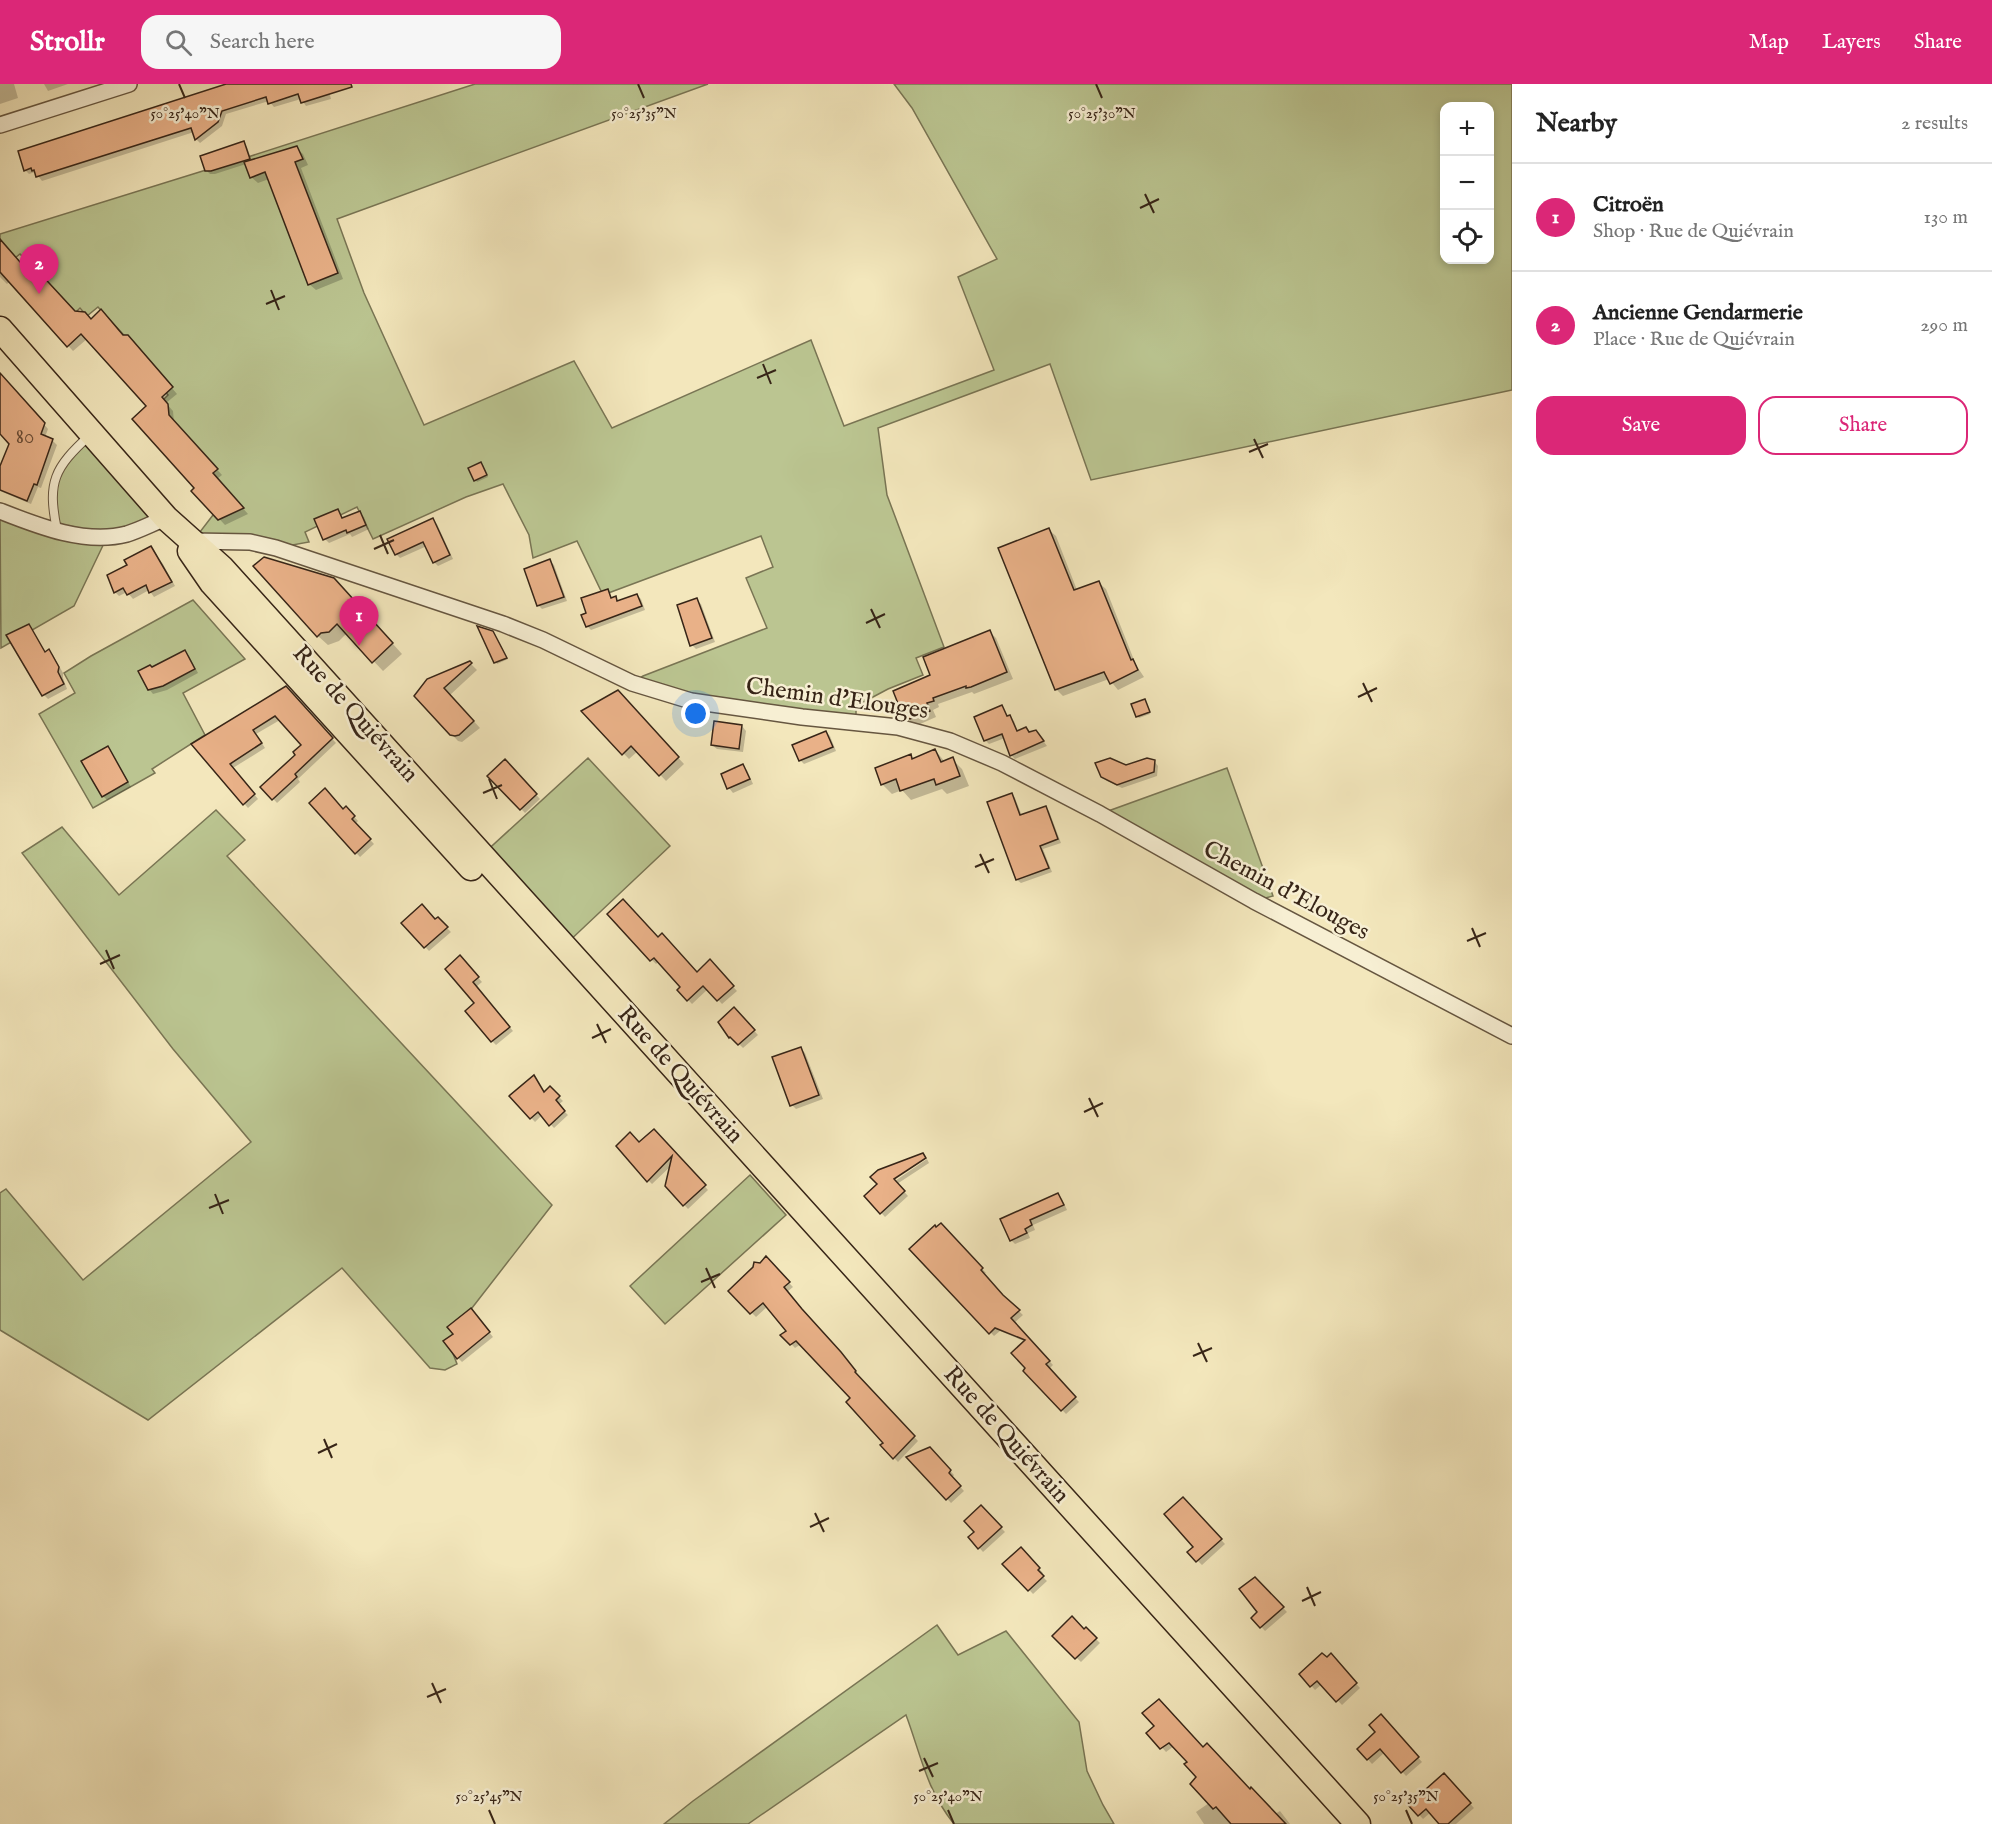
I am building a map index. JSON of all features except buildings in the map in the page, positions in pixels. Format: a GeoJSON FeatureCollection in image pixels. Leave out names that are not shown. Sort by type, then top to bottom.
{"type":"FeatureCollection","features":[{"type":"Feature","properties":{"kind":"main road"},"geometry":{"type":"LineString","coordinates":[[0,329],[188,542]]}},
{"type":"Feature","properties":{"kind":"main road","name":"Rue de Quiévrain"},"geometry":{"type":"LineString","coordinates":[[188,542],[208,578],[1337,1824]]}},
{"type":"Feature","properties":{"kind":"main road","name":"Rue de Quiévrain"},"geometry":{"type":"LineString","coordinates":[[188,542],[222,568],[1358,1824]]}},
{"type":"Feature","properties":{"kind":"street"},"geometry":{"type":"LineString","coordinates":[[0,125],[129,84]]}},
{"type":"Feature","properties":{"kind":"street"},"geometry":{"type":"LineString","coordinates":[[0,511],[38,526],[89,536],[126,534],[166,518]]}},
{"type":"Feature","properties":{"kind":"street","name":"Chemin d'Elouges"},"geometry":{"type":"LineString","coordinates":[[188,542],[250,542],[287,551],[503,624],[543,640],[632,683],[691,701],[802,717],[898,727],[950,741],[1011,768],[1100,814],[1254,901],[1512,1036]]}},
{"type":"Feature","properties":{"kind":"lane"},"geometry":{"type":"LineString","coordinates":[[57,530],[52,507],[52,486],[68,455],[92,434]]}},
{"type":"Feature","properties":{"kind":"green space"},"geometry":{"type":"Polygon","coordinates":[[[475,84],[708,84],[337,219],[364,293],[424,425],[574,361],[612,428],[811,340],[844,426],[994,370],[958,277],[997,259],[912,108],[894,84],[1512,84],[1512,390],[1091,480],[1050,364],[878,428],[887,495],[944,647],[916,658],[923,675],[888,689],[856,706],[856,722],[802,717],[632,683],[643,676],[767,628],[746,578],[773,567],[761,536],[603,595],[577,541],[533,558],[529,535],[503,484],[466,497],[373,539],[357,507],[305,532],[309,542],[276,548],[193,541],[213,515],[206,469],[158,405],[168,395],[163,389],[168,383],[98,307],[87,316],[80,308],[75,313],[20,254],[15,258],[0,241],[0,234],[475,84]]]}},
{"type":"Feature","properties":{"kind":"green space"},"geometry":{"type":"Polygon","coordinates":[[[92,433],[166,518],[107,537],[74,606],[1,648],[0,511],[57,530],[52,508],[58,471],[92,433]]]}},
{"type":"Feature","properties":{"kind":"green space"},"geometry":{"type":"Polygon","coordinates":[[[193,600],[245,659],[183,693],[205,735],[152,769],[155,773],[93,808],[39,714],[75,693],[64,673],[193,600]]]}},
{"type":"Feature","properties":{"kind":"green space"},"geometry":{"type":"Polygon","coordinates":[[[588,758],[670,846],[564,946],[482,855],[588,758]]]}},
{"type":"Feature","properties":{"kind":"green space"},"geometry":{"type":"Polygon","coordinates":[[[1227,768],[1273,896],[1254,901],[1100,814],[1227,768]]]}},
{"type":"Feature","properties":{"kind":"green space"},"geometry":{"type":"Polygon","coordinates":[[[216,810],[245,840],[227,856],[552,1205],[458,1326],[450,1346],[457,1364],[445,1370],[430,1368],[342,1268],[148,1420],[0,1330],[0,1193],[6,1189],[83,1280],[251,1142],[173,1049],[22,853],[62,827],[119,895],[216,810]]]}},
{"type":"Feature","properties":{"kind":"green space"},"geometry":{"type":"Polygon","coordinates":[[[750,1175],[786,1215],[665,1324],[630,1286],[750,1175]]]}},
{"type":"Feature","properties":{"kind":"green space"},"geometry":{"type":"Polygon","coordinates":[[[937,1625],[958,1655],[1006,1631],[1079,1722],[1087,1771],[1114,1824],[954,1824],[930,1785],[906,1715],[748,1824],[664,1824],[693,1801],[937,1625]]]}},
{"type":"Feature","properties":{"kind":"place","name":"Ancienne Gendarmerie"},"geometry":{"type":"Point","coordinates":[39,294]}},
{"type":"Feature","properties":{"kind":"place","name":"Citroën"},"geometry":{"type":"Point","coordinates":[359,646]}}]}
